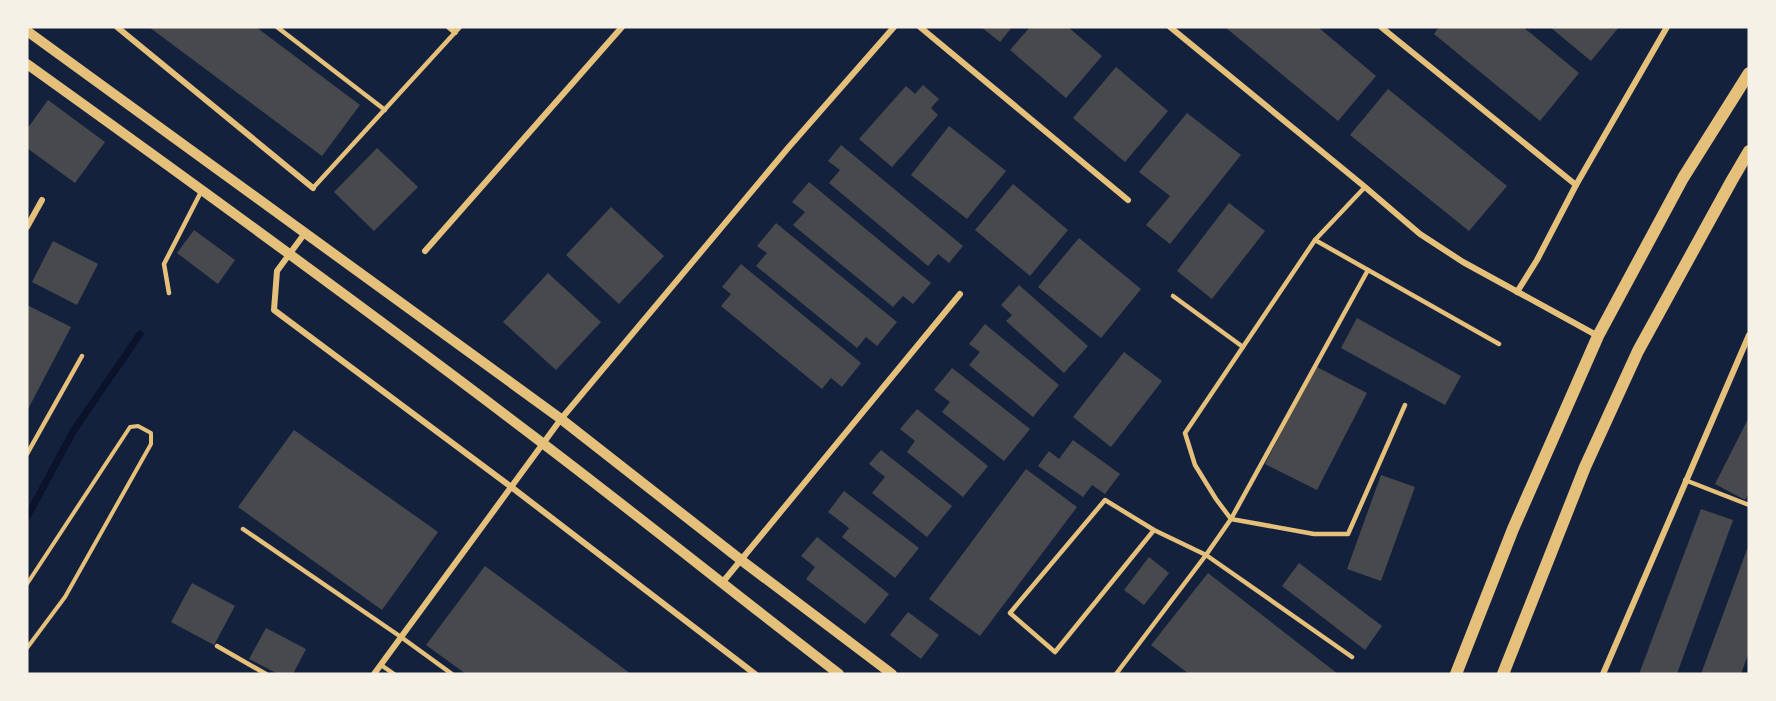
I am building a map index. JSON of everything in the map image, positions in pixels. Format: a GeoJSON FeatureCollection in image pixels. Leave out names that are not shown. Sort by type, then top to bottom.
{"type":"FeatureCollection","features":[{"type":"Feature","properties":{"kind":"main road"},"geometry":{"type":"LineString","coordinates":[[1456,674],[1513,529],[1598,336],[1683,178],[1749,73]]}},
{"type":"Feature","properties":{"kind":"main road"},"geometry":{"type":"LineString","coordinates":[[1503,674],[1585,467],[1633,361],[1749,151]]}},
{"type":"Feature","properties":{"kind":"street"},"geometry":{"type":"LineString","coordinates":[[117,27],[313,188]]}},
{"type":"Feature","properties":{"kind":"street"},"geometry":{"type":"LineString","coordinates":[[449,27],[458,29]]}},
{"type":"Feature","properties":{"kind":"street"},"geometry":{"type":"LineString","coordinates":[[425,250],[622,27]]}},
{"type":"Feature","properties":{"kind":"street"},"geometry":{"type":"LineString","coordinates":[[374,674],[561,419],[788,148],[894,27]]}},
{"type":"Feature","properties":{"kind":"street"},"geometry":{"type":"LineString","coordinates":[[920,27],[1128,200]]}},
{"type":"Feature","properties":{"kind":"street"},"geometry":{"type":"LineString","coordinates":[[1170,27],[1420,234],[1463,262],[1598,336]]}},
{"type":"Feature","properties":{"kind":"street"},"geometry":{"type":"LineString","coordinates":[[1381,27],[1576,185]]}},
{"type":"Feature","properties":{"kind":"street"},"geometry":{"type":"LineString","coordinates":[[1517,292],[1666,27]]}},
{"type":"Feature","properties":{"kind":"street"},"geometry":{"type":"LineString","coordinates":[[27,31],[561,419],[741,560],[892,674]]}},
{"type":"Feature","properties":{"kind":"street"},"geometry":{"type":"LineString","coordinates":[[27,64],[202,190],[543,443],[838,674]]}},
{"type":"Feature","properties":{"kind":"street"},"geometry":{"type":"LineString","coordinates":[[27,227],[42,200]]}},
{"type":"Feature","properties":{"kind":"street"},"geometry":{"type":"LineString","coordinates":[[304,232],[277,271],[274,310],[510,486],[755,674]]}},
{"type":"Feature","properties":{"kind":"street"},"geometry":{"type":"LineString","coordinates":[[722,583],[960,294]]}},
{"type":"Feature","properties":{"kind":"street"},"geometry":{"type":"LineString","coordinates":[[1603,674],[1749,335]]}},
{"type":"Feature","properties":{"kind":"lane"},"geometry":{"type":"LineString","coordinates":[[277,27],[385,110]]}},
{"type":"Feature","properties":{"kind":"lane"},"geometry":{"type":"LineString","coordinates":[[313,188],[458,29]]}},
{"type":"Feature","properties":{"kind":"lane"},"geometry":{"type":"LineString","coordinates":[[1365,187],[1315,240],[1185,433],[1195,465],[1231,519],[1314,534],[1348,534],[1405,405]]}},
{"type":"Feature","properties":{"kind":"lane"},"geometry":{"type":"LineString","coordinates":[[168,293],[164,264],[202,190]]}},
{"type":"Feature","properties":{"kind":"lane"},"geometry":{"type":"LineString","coordinates":[[1315,240],[1499,344]]}},
{"type":"Feature","properties":{"kind":"lane"},"geometry":{"type":"LineString","coordinates":[[1116,674],[1231,519],[1368,270]]}},
{"type":"Feature","properties":{"kind":"lane"},"geometry":{"type":"LineString","coordinates":[[1173,296],[1243,347]]}},
{"type":"Feature","properties":{"kind":"lane"},"geometry":{"type":"LineString","coordinates":[[27,454],[82,356]]}},
{"type":"Feature","properties":{"kind":"lane"},"geometry":{"type":"LineString","coordinates":[[1685,480],[1749,505]]}},
{"type":"Feature","properties":{"kind":"lane"},"geometry":{"type":"LineString","coordinates":[[1154,530],[1055,652],[1010,613],[1105,500],[1154,530],[1206,555],[1352,657]]}},
{"type":"Feature","properties":{"kind":"lane"},"geometry":{"type":"LineString","coordinates":[[243,529],[452,674]]}},
{"type":"Feature","properties":{"kind":"lane"},"geometry":{"type":"LineString","coordinates":[[217,646],[266,674]]}},
{"type":"Feature","properties":{"kind":"lane"},"geometry":{"type":"LineString","coordinates":[[381,665],[394,674]]}},
{"type":"Feature","properties":{"kind":"path"},"geometry":{"type":"LineString","coordinates":[[27,584],[130,427],[138,426],[151,433],[151,444],[65,597],[27,648]]}},
{"type":"Feature","properties":{"kind":"building"},"geometry":{"type":"Polygon","coordinates":[[[149,27],[256,27],[360,105],[322,156],[149,27]]]}},
{"type":"Feature","properties":{"kind":"building"},"geometry":{"type":"Polygon","coordinates":[[[981,27],[1012,27],[1000,42],[981,27]]]}},
{"type":"Feature","properties":{"kind":"building"},"geometry":{"type":"Polygon","coordinates":[[[1030,27],[1068,27],[1102,56],[1066,98],[1010,50],[1030,27]]]}},
{"type":"Feature","properties":{"kind":"building"},"geometry":{"type":"Polygon","coordinates":[[[1225,27],[1318,27],[1376,76],[1338,121],[1225,27]]]}},
{"type":"Feature","properties":{"kind":"building"},"geometry":{"type":"Polygon","coordinates":[[[1439,27],[1523,27],[1579,73],[1540,121],[1434,34],[1439,27]]]}},
{"type":"Feature","properties":{"kind":"building"},"geometry":{"type":"Polygon","coordinates":[[[1550,27],[1619,27],[1591,61],[1550,27]]]}},
{"type":"Feature","properties":{"kind":"building"},"geometry":{"type":"Polygon","coordinates":[[[1116,67],[1168,111],[1125,162],[1073,118],[1116,67]]]}},
{"type":"Feature","properties":{"kind":"building"},"geometry":{"type":"Polygon","coordinates":[[[923,85],[939,99],[931,108],[938,115],[892,167],[859,139],[906,86],[915,94],[923,85]]]}},
{"type":"Feature","properties":{"kind":"building"},"geometry":{"type":"Polygon","coordinates":[[[1388,89],[1507,186],[1469,231],[1350,135],[1388,89]]]}},
{"type":"Feature","properties":{"kind":"building"},"geometry":{"type":"Polygon","coordinates":[[[48,100],[105,142],[75,183],[27,148],[27,129],[48,100]]]}},
{"type":"Feature","properties":{"kind":"building"},"geometry":{"type":"Polygon","coordinates":[[[1187,113],[1241,155],[1170,244],[1146,225],[1170,196],[1139,172],[1187,113]]]}},
{"type":"Feature","properties":{"kind":"building"},"geometry":{"type":"Polygon","coordinates":[[[949,126],[1006,171],[967,219],[911,175],[949,126]]]}},
{"type":"Feature","properties":{"kind":"building"},"geometry":{"type":"Polygon","coordinates":[[[841,145],[963,246],[949,263],[938,254],[928,266],[829,183],[840,170],[828,161],[841,145]]]}},
{"type":"Feature","properties":{"kind":"building"},"geometry":{"type":"Polygon","coordinates":[[[377,148],[418,187],[374,231],[334,192],[377,148]]]}},
{"type":"Feature","properties":{"kind":"building"},"geometry":{"type":"Polygon","coordinates":[[[809,182],[931,283],[913,304],[903,296],[893,307],[793,225],[805,212],[792,202],[809,182]]]}},
{"type":"Feature","properties":{"kind":"building"},"geometry":{"type":"Polygon","coordinates":[[[1013,184],[1068,230],[1030,276],[975,230],[1013,184]]]}},
{"type":"Feature","properties":{"kind":"building"},"geometry":{"type":"Polygon","coordinates":[[[1229,203],[1265,231],[1212,299],[1177,271],[1229,203]]]}},
{"type":"Feature","properties":{"kind":"building"},"geometry":{"type":"Polygon","coordinates":[[[611,207],[664,256],[619,304],[566,255],[611,207]]]}},
{"type":"Feature","properties":{"kind":"building"},"geometry":{"type":"Polygon","coordinates":[[[776,223],[897,322],[877,346],[866,337],[857,348],[756,266],[767,253],[757,246],[776,223]]]}},
{"type":"Feature","properties":{"kind":"building"},"geometry":{"type":"Polygon","coordinates":[[[194,230],[235,260],[218,284],[177,253],[194,230]]]}},
{"type":"Feature","properties":{"kind":"building"},"geometry":{"type":"Polygon","coordinates":[[[1079,238],[1141,289],[1101,338],[1038,287],[1079,238]]]}},
{"type":"Feature","properties":{"kind":"building"},"geometry":{"type":"Polygon","coordinates":[[[53,241],[98,264],[77,305],[32,282],[53,241]]]}},
{"type":"Feature","properties":{"kind":"building"},"geometry":{"type":"Polygon","coordinates":[[[741,264],[861,363],[842,387],[831,378],[822,389],[721,306],[731,294],[722,287],[741,264]]]}},
{"type":"Feature","properties":{"kind":"building"},"geometry":{"type":"Polygon","coordinates":[[[548,273],[601,322],[556,370],[503,322],[548,273]]]}},
{"type":"Feature","properties":{"kind":"building"},"geometry":{"type":"Polygon","coordinates":[[[1019,285],[1088,346],[1064,373],[1006,321],[1012,315],[1001,305],[1019,285]]]}},
{"type":"Feature","properties":{"kind":"building"},"geometry":{"type":"Polygon","coordinates":[[[27,305],[71,327],[27,411],[27,305]]]}},
{"type":"Feature","properties":{"kind":"building"},"geometry":{"type":"Polygon","coordinates":[[[1357,318],[1461,376],[1445,405],[1341,348],[1357,318]]]}},
{"type":"Feature","properties":{"kind":"building"},"geometry":{"type":"Polygon","coordinates":[[[985,324],[1059,385],[1033,417],[969,365],[980,352],[969,344],[985,324]]]}},
{"type":"Feature","properties":{"kind":"building"},"geometry":{"type":"Polygon","coordinates":[[[1124,352],[1162,381],[1111,447],[1073,417],[1124,352]]]}},
{"type":"Feature","properties":{"kind":"building"},"geometry":{"type":"Polygon","coordinates":[[[1315,366],[1367,393],[1317,490],[1265,464],[1315,366]]]}},
{"type":"Feature","properties":{"kind":"building"},"geometry":{"type":"Polygon","coordinates":[[[952,368],[1030,429],[1004,461],[942,412],[950,402],[934,390],[952,368]]]}},
{"type":"Feature","properties":{"kind":"building"},"geometry":{"type":"Polygon","coordinates":[[[917,409],[988,466],[963,497],[907,452],[915,441],[900,429],[917,409]]]}},
{"type":"Feature","properties":{"kind":"building"},"geometry":{"type":"Polygon","coordinates":[[[1749,417],[1749,493],[1745,500],[1715,484],[1749,417]]]}},
{"type":"Feature","properties":{"kind":"building"},"geometry":{"type":"Polygon","coordinates":[[[294,430],[438,532],[382,610],[238,507],[294,430]]]}},
{"type":"Feature","properties":{"kind":"building"},"geometry":{"type":"Polygon","coordinates":[[[1073,440],[1120,474],[1105,494],[1092,485],[1083,497],[1038,466],[1049,451],[1059,459],[1073,440]]]}},
{"type":"Feature","properties":{"kind":"building"},"geometry":{"type":"Polygon","coordinates":[[[881,450],[952,506],[927,537],[872,493],[885,477],[869,464],[881,450]]]}},
{"type":"Feature","properties":{"kind":"building"},"geometry":{"type":"Polygon","coordinates":[[[1026,469],[1077,507],[980,636],[929,599],[1026,469]]]}},
{"type":"Feature","properties":{"kind":"building"},"geometry":{"type":"Polygon","coordinates":[[[1381,475],[1415,487],[1381,581],[1347,569],[1381,475]]]}},
{"type":"Feature","properties":{"kind":"building"},"geometry":{"type":"Polygon","coordinates":[[[844,491],[919,548],[895,578],[842,537],[849,528],[828,512],[844,491]]]}},
{"type":"Feature","properties":{"kind":"building"},"geometry":{"type":"Polygon","coordinates":[[[1701,509],[1733,520],[1677,674],[1639,674],[1701,509]]]}},
{"type":"Feature","properties":{"kind":"building"},"geometry":{"type":"Polygon","coordinates":[[[817,537],[889,594],[865,624],[806,579],[815,567],[801,556],[817,537]]]}},
{"type":"Feature","properties":{"kind":"building"},"geometry":{"type":"Polygon","coordinates":[[[1749,544],[1749,652],[1741,674],[1701,674],[1749,544]]]}},
{"type":"Feature","properties":{"kind":"building"},"geometry":{"type":"Polygon","coordinates":[[[1149,557],[1169,573],[1144,605],[1124,590],[1149,557]]]}},
{"type":"Feature","properties":{"kind":"building"},"geometry":{"type":"Polygon","coordinates":[[[1299,563],[1382,626],[1365,650],[1282,586],[1299,563]]]}},
{"type":"Feature","properties":{"kind":"building"},"geometry":{"type":"Polygon","coordinates":[[[485,566],[631,674],[466,674],[426,645],[485,566]]]}},
{"type":"Feature","properties":{"kind":"building"},"geometry":{"type":"Polygon","coordinates":[[[1208,573],[1338,674],[1189,674],[1151,645],[1208,573]]]}},
{"type":"Feature","properties":{"kind":"building"},"geometry":{"type":"Polygon","coordinates":[[[192,583],[235,606],[214,645],[171,622],[192,583]]]}},
{"type":"Feature","properties":{"kind":"building"},"geometry":{"type":"Polygon","coordinates":[[[908,612],[939,635],[921,659],[890,635],[908,612]]]}},
{"type":"Feature","properties":{"kind":"building"},"geometry":{"type":"Polygon","coordinates":[[[266,628],[306,649],[293,674],[278,674],[249,659],[266,628]]]}},
{"type":"Feature","properties":{"kind":"waterway"},"geometry":{"type":"LineString","coordinates":[[27,517],[74,430],[140,334]]}}]}
